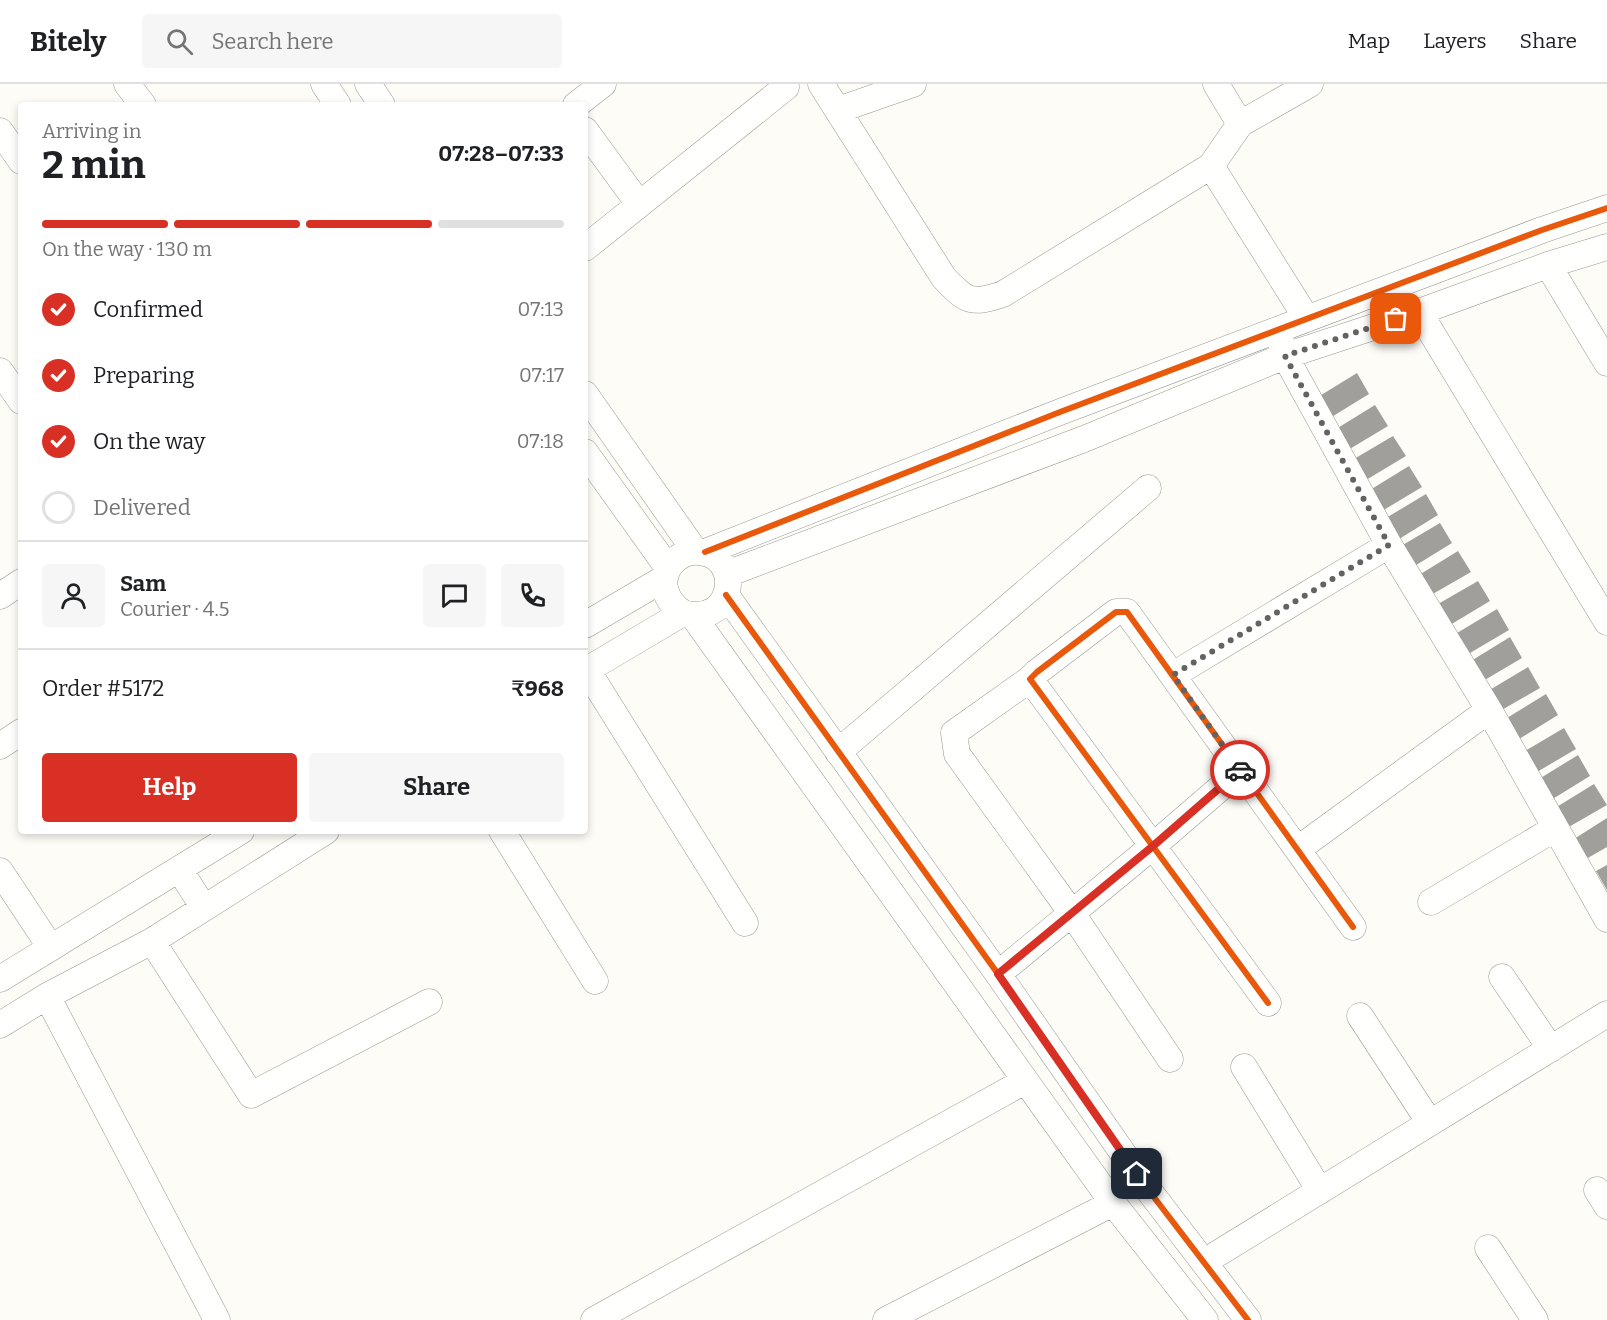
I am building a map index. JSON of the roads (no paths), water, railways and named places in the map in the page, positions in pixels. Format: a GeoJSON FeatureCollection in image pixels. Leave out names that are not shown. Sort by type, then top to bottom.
{"type":"FeatureCollection","features":[{"type":"Feature","properties":{"kind":"street"},"geometry":{"type":"LineString","coordinates":[[127,84],[141,102]]}},
{"type":"Feature","properties":{"kind":"street"},"geometry":{"type":"LineString","coordinates":[[324,84],[336,102]]}},
{"type":"Feature","properties":{"kind":"street"},"geometry":{"type":"LineString","coordinates":[[368,84],[380,102]]}},
{"type":"Feature","properties":{"kind":"street"},"geometry":{"type":"LineString","coordinates":[[580,102],[603,84]]}},
{"type":"Feature","properties":{"kind":"street"},"geometry":{"type":"LineString","coordinates":[[821,84],[944,278],[962,296],[981,301],[1003,294],[1211,166],[1240,124],[1310,84]]}},
{"type":"Feature","properties":{"kind":"street"},"geometry":{"type":"LineString","coordinates":[[838,110],[913,84]]}},
{"type":"Feature","properties":{"kind":"street"},"geometry":{"type":"LineString","coordinates":[[1216,84],[1240,124]]}},
{"type":"Feature","properties":{"kind":"street"},"geometry":{"type":"LineString","coordinates":[[588,246],[786,87]]}},
{"type":"Feature","properties":{"kind":"street"},"geometry":{"type":"LineString","coordinates":[[0,131],[18,156]]}},
{"type":"Feature","properties":{"kind":"street"},"geometry":{"type":"LineString","coordinates":[[588,134],[639,204]]}},
{"type":"Feature","properties":{"kind":"street"},"geometry":{"type":"LineString","coordinates":[[1211,166],[1307,319]]}},
{"type":"Feature","properties":{"kind":"street"},"geometry":{"type":"LineString","coordinates":[[1607,208],[1542,230],[1060,412],[700,552],[684,554],[675,560],[667,573],[664,588],[674,607],[688,614],[703,615],[713,611],[727,585],[1285,356],[1607,247]]}},
{"type":"Feature","properties":{"kind":"street"},"geometry":{"type":"LineString","coordinates":[[1548,266],[1607,363]]}},
{"type":"Feature","properties":{"kind":"street"},"geometry":{"type":"LineString","coordinates":[[1419,312],[1607,622]]}},
{"type":"Feature","properties":{"kind":"street"},"geometry":{"type":"LineString","coordinates":[[1276,331],[1285,356],[1389,545],[1489,710],[1554,829],[1607,919]]}},
{"type":"Feature","properties":{"kind":"street"},"geometry":{"type":"LineString","coordinates":[[0,371],[15,401]]}},
{"type":"Feature","properties":{"kind":"street"},"geometry":{"type":"LineString","coordinates":[[588,398],[700,552],[715,557],[723,565],[727,585],[838,752],[998,974],[1150,1192],[1248,1320]]}},
{"type":"Feature","properties":{"kind":"street"},"geometry":{"type":"LineString","coordinates":[[588,456],[667,573]]}},
{"type":"Feature","properties":{"kind":"street"},"geometry":{"type":"LineString","coordinates":[[838,752],[1148,488]]}},
{"type":"Feature","properties":{"kind":"street"},"geometry":{"type":"LineString","coordinates":[[1173,675],[1389,545]]}},
{"type":"Feature","properties":{"kind":"street"},"geometry":{"type":"LineString","coordinates":[[588,623],[667,573]]}},
{"type":"Feature","properties":{"kind":"street"},"geometry":{"type":"LineString","coordinates":[[0,596],[18,584]]}},
{"type":"Feature","properties":{"kind":"street"},"geometry":{"type":"LineString","coordinates":[[1170,1059],[1071,912],[957,754],[954,734],[1116,612],[1127,612],[1353,927]]}},
{"type":"Feature","properties":{"kind":"street"},"geometry":{"type":"LineString","coordinates":[[588,670],[688,614]]}},
{"type":"Feature","properties":{"kind":"street"},"geometry":{"type":"LineString","coordinates":[[688,614],[1113,1203],[1204,1320]]}},
{"type":"Feature","properties":{"kind":"street"},"geometry":{"type":"LineString","coordinates":[[588,674],[745,923]]}},
{"type":"Feature","properties":{"kind":"street"},"geometry":{"type":"LineString","coordinates":[[1030,679],[1269,1004]]}},
{"type":"Feature","properties":{"kind":"street"},"geometry":{"type":"LineString","coordinates":[[1298,849],[1489,710]]}},
{"type":"Feature","properties":{"kind":"street"},"geometry":{"type":"LineString","coordinates":[[0,746],[18,734]]}},
{"type":"Feature","properties":{"kind":"street"},"geometry":{"type":"LineString","coordinates":[[998,974],[1241,770]]}},
{"type":"Feature","properties":{"kind":"street"},"geometry":{"type":"LineString","coordinates":[[1431,902],[1554,829]]}},
{"type":"Feature","properties":{"kind":"street"},"geometry":{"type":"LineString","coordinates":[[0,979],[237,834]]}},
{"type":"Feature","properties":{"kind":"street"},"geometry":{"type":"LineString","coordinates":[[0,1025],[47,996],[152,941],[321,834]]}},
{"type":"Feature","properties":{"kind":"street"},"geometry":{"type":"LineString","coordinates":[[504,834],[595,981]]}},
{"type":"Feature","properties":{"kind":"street"},"geometry":{"type":"LineString","coordinates":[[179,869],[204,908]]}},
{"type":"Feature","properties":{"kind":"street"},"geometry":{"type":"LineString","coordinates":[[0,871],[51,948]]}},
{"type":"Feature","properties":{"kind":"street"},"geometry":{"type":"LineString","coordinates":[[152,941],[251,1095],[429,1002]]}},
{"type":"Feature","properties":{"kind":"street"},"geometry":{"type":"LineString","coordinates":[[1502,977],[1551,1048]]}},
{"type":"Feature","properties":{"kind":"street"},"geometry":{"type":"LineString","coordinates":[[47,996],[217,1320]]}},
{"type":"Feature","properties":{"kind":"street"},"geometry":{"type":"LineString","coordinates":[[1204,1262],[1607,1014]]}},
{"type":"Feature","properties":{"kind":"street"},"geometry":{"type":"LineString","coordinates":[[1359,1016],[1430,1123]]}},
{"type":"Feature","properties":{"kind":"street"},"geometry":{"type":"LineString","coordinates":[[1245,1067],[1320,1191]]}},
{"type":"Feature","properties":{"kind":"street"},"geometry":{"type":"LineString","coordinates":[[594,1320],[1025,1081]]}},
{"type":"Feature","properties":{"kind":"street"},"geometry":{"type":"LineString","coordinates":[[886,1320],[1113,1203]]}},
{"type":"Feature","properties":{"kind":"street"},"geometry":{"type":"LineString","coordinates":[[1488,1248],[1535,1320]]}}]}
